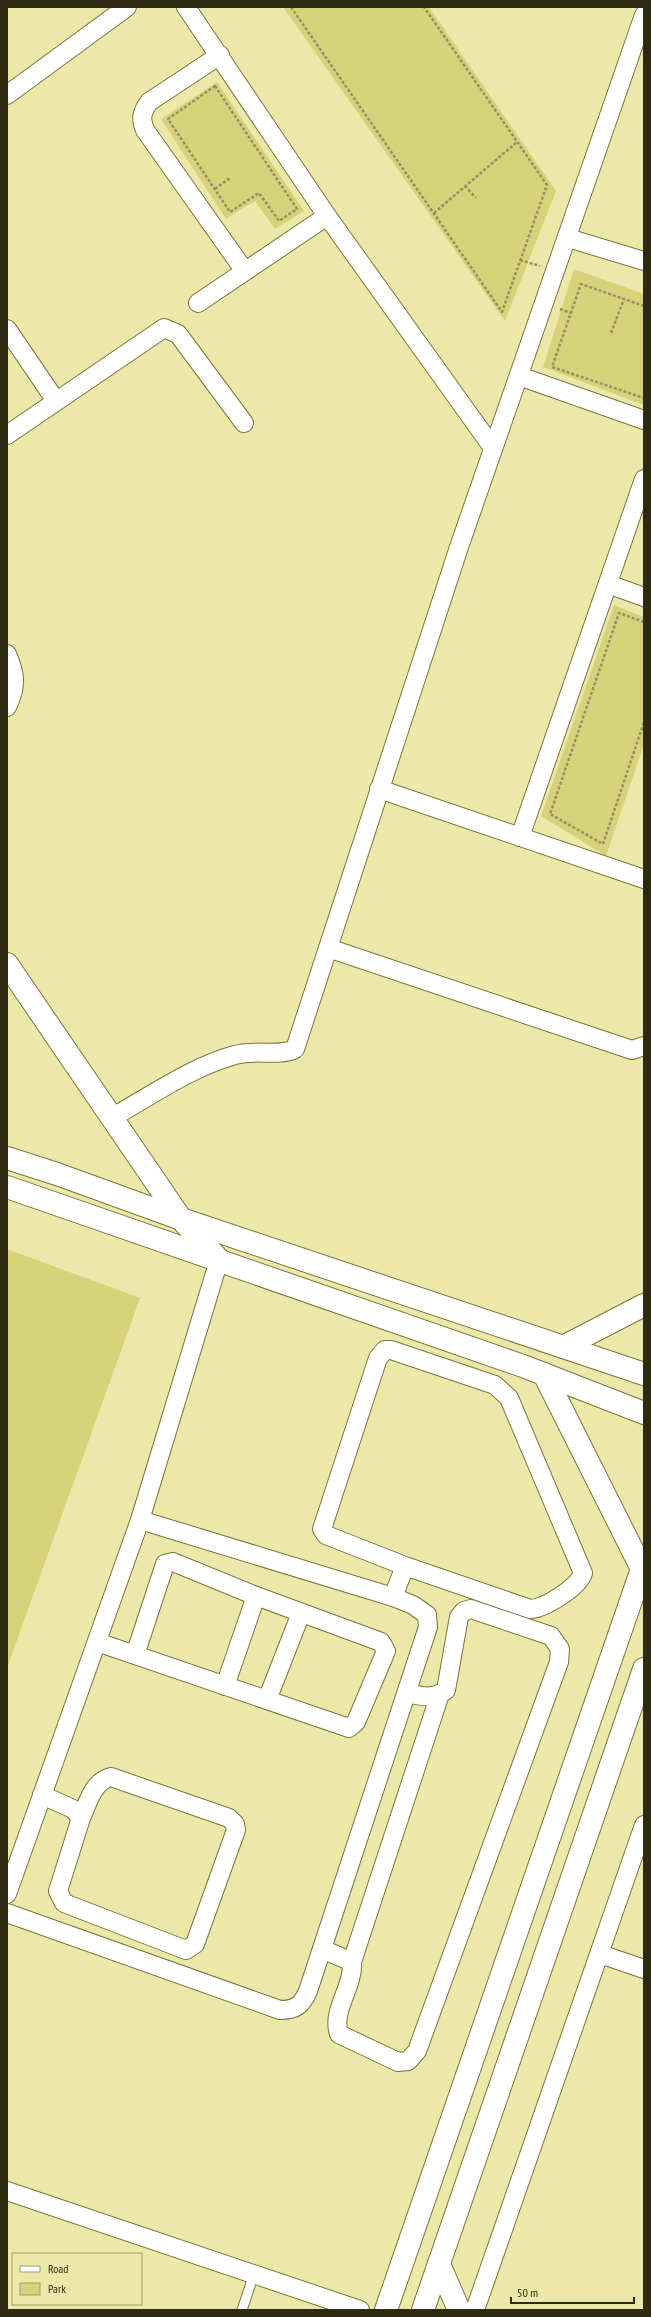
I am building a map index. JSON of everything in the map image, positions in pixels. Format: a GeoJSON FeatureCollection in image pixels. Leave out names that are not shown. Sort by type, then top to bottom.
{"type":"FeatureCollection","features":[{"type":"Feature","properties":{"kind":"main road"},"geometry":{"type":"LineString","coordinates":[[7,964],[181,1219],[219,1260]]}},
{"type":"Feature","properties":{"kind":"main road"},"geometry":{"type":"LineString","coordinates":[[7,1158],[58,1174],[181,1219],[644,1374]]}},
{"type":"Feature","properties":{"kind":"main road"},"geometry":{"type":"LineString","coordinates":[[7,1187],[544,1374],[644,1413]]}},
{"type":"Feature","properties":{"kind":"main road"},"geometry":{"type":"LineString","coordinates":[[563,1347],[644,1305]]}},
{"type":"Feature","properties":{"kind":"main road"},"geometry":{"type":"LineString","coordinates":[[386,2310],[643,1566],[544,1374]]}},
{"type":"Feature","properties":{"kind":"main road"},"geometry":{"type":"LineString","coordinates":[[423,2310],[644,1669]]}},
{"type":"Feature","properties":{"kind":"main road"},"geometry":{"type":"LineString","coordinates":[[439,2264],[458,2310]]}},
{"type":"Feature","properties":{"kind":"street"},"geometry":{"type":"LineString","coordinates":[[7,95],[127,7]]}},
{"type":"Feature","properties":{"kind":"street"},"geometry":{"type":"LineString","coordinates":[[186,7],[220,55],[327,216],[493,448]]}},
{"type":"Feature","properties":{"kind":"street"},"geometry":{"type":"LineString","coordinates":[[111,1118],[199,1069],[217,1061],[235,1055],[256,1051],[288,1052],[295,1049],[379,789],[493,448],[568,238],[644,15]]}},
{"type":"Feature","properties":{"kind":"street"},"geometry":{"type":"LineString","coordinates":[[220,55],[149,102],[143,110],[141,120],[145,130],[244,270]]}},
{"type":"Feature","properties":{"kind":"street"},"geometry":{"type":"LineString","coordinates":[[198,303],[244,270],[327,216]]}},
{"type":"Feature","properties":{"kind":"street"},"geometry":{"type":"LineString","coordinates":[[568,238],[644,261]]}},
{"type":"Feature","properties":{"kind":"street"},"geometry":{"type":"LineString","coordinates":[[7,435],[164,328],[178,334],[244,423]]}},
{"type":"Feature","properties":{"kind":"street"},"geometry":{"type":"LineString","coordinates":[[7,329],[56,401]]}},
{"type":"Feature","properties":{"kind":"street"},"geometry":{"type":"LineString","coordinates":[[518,376],[644,420]]}},
{"type":"Feature","properties":{"kind":"street"},"geometry":{"type":"LineString","coordinates":[[520,837],[644,479]]}},
{"type":"Feature","properties":{"kind":"street"},"geometry":{"type":"LineString","coordinates":[[608,584],[644,597]]}},
{"type":"Feature","properties":{"kind":"street"},"geometry":{"type":"LineString","coordinates":[[7,654],[16,674],[12,696],[7,707]]}},
{"type":"Feature","properties":{"kind":"street"},"geometry":{"type":"LineString","coordinates":[[379,789],[644,879]]}},
{"type":"Feature","properties":{"kind":"street"},"geometry":{"type":"LineString","coordinates":[[328,948],[632,1050],[644,1046]]}},
{"type":"Feature","properties":{"kind":"street"},"geometry":{"type":"LineString","coordinates":[[7,1894],[140,1520],[219,1260]]}},
{"type":"Feature","properties":{"kind":"street"},"geometry":{"type":"LineString","coordinates":[[385,1350],[391,1350],[502,1389],[509,1398],[583,1573],[577,1585],[543,1606],[530,1609],[404,1566],[326,1535],[322,1529],[378,1358],[385,1350]]}},
{"type":"Feature","properties":{"kind":"street"},"geometry":{"type":"LineString","coordinates":[[7,1913],[280,2010],[292,2010],[303,2003],[322,1949],[428,1627],[427,1615],[413,1605],[393,1597],[140,1520]]}},
{"type":"Feature","properties":{"kind":"street"},"geometry":{"type":"LineString","coordinates":[[97,1642],[225,1686],[349,1728],[356,1722],[386,1651],[380,1642],[256,1596],[173,1562],[165,1564],[135,1655]]}},
{"type":"Feature","properties":{"kind":"street"},"geometry":{"type":"LineString","coordinates":[[393,1597],[404,1566]]}},
{"type":"Feature","properties":{"kind":"street"},"geometry":{"type":"LineString","coordinates":[[225,1686],[256,1596]]}},
{"type":"Feature","properties":{"kind":"street"},"geometry":{"type":"LineString","coordinates":[[407,1693],[428,1698],[440,1694],[446,1690],[459,1617],[464,1611],[471,1609],[551,1636],[560,1649],[559,1662],[420,2044],[417,2051],[408,2061],[398,2062],[339,2034],[336,2023],[352,1972],[352,1962],[440,1694]]}},
{"type":"Feature","properties":{"kind":"street"},"geometry":{"type":"LineString","coordinates":[[267,1700],[300,1612]]}},
{"type":"Feature","properties":{"kind":"street"},"geometry":{"type":"LineString","coordinates":[[111,1777],[229,1818],[232,1821],[236,1830],[195,1944],[191,1948],[186,1950],[64,1903],[58,1891],[81,1818],[95,1787],[100,1781],[111,1777]]}},
{"type":"Feature","properties":{"kind":"street"},"geometry":{"type":"LineString","coordinates":[[42,1795],[73,1809],[81,1818]]}},
{"type":"Feature","properties":{"kind":"street"},"geometry":{"type":"LineString","coordinates":[[475,2310],[644,1825]]}},
{"type":"Feature","properties":{"kind":"street"},"geometry":{"type":"LineString","coordinates":[[322,1949],[352,1962]]}},
{"type":"Feature","properties":{"kind":"street"},"geometry":{"type":"LineString","coordinates":[[600,1954],[644,1969]]}},
{"type":"Feature","properties":{"kind":"street"},"geometry":{"type":"LineString","coordinates":[[7,2191],[360,2310]]}},
{"type":"Feature","properties":{"kind":"lane"},"geometry":{"type":"LineString","coordinates":[[242,2310],[254,2274]]}},
{"type":"Feature","properties":{"kind":"path"},"geometry":{"type":"LineString","coordinates":[[291,7],[502,312],[547,185],[424,7]]}},
{"type":"Feature","properties":{"kind":"path"},"geometry":{"type":"LineString","coordinates":[[215,86],[297,209],[279,222],[259,193],[230,212],[215,189],[168,119],[215,86]]}},
{"type":"Feature","properties":{"kind":"path"},"geometry":{"type":"LineString","coordinates":[[434,213],[517,142]]}},
{"type":"Feature","properties":{"kind":"path"},"geometry":{"type":"LineString","coordinates":[[215,189],[230,178]]}},
{"type":"Feature","properties":{"kind":"path"},"geometry":{"type":"LineString","coordinates":[[465,186],[476,198]]}},
{"type":"Feature","properties":{"kind":"path"},"geometry":{"type":"LineString","coordinates":[[644,306],[581,284],[552,367],[644,398]]}},
{"type":"Feature","properties":{"kind":"path"},"geometry":{"type":"LineString","coordinates":[[611,333],[624,299]]}},
{"type":"Feature","properties":{"kind":"path"},"geometry":{"type":"LineString","coordinates":[[644,622],[619,613],[550,814],[603,844],[644,722]]}},
{"type":"Feature","properties":{"kind":"green space"},"geometry":{"type":"Polygon","coordinates":[[[283,7],[429,7],[556,191],[505,321],[283,7]]]}},
{"type":"Feature","properties":{"kind":"green space"},"geometry":{"type":"Polygon","coordinates":[[[217,82],[304,211],[275,229],[255,201],[226,219],[161,119],[217,82]]]}},
{"type":"Feature","properties":{"kind":"green space"},"geometry":{"type":"Polygon","coordinates":[[[574,269],[644,294],[644,405],[543,367],[574,269]]]}},
{"type":"Feature","properties":{"kind":"green space"},"geometry":{"type":"Polygon","coordinates":[[[614,605],[644,617],[644,744],[606,856],[541,816],[614,605]]]}},
{"type":"Feature","properties":{"kind":"green space"},"geometry":{"type":"Polygon","coordinates":[[[7,1249],[140,1298],[7,1668],[7,1249]]]}}]}
